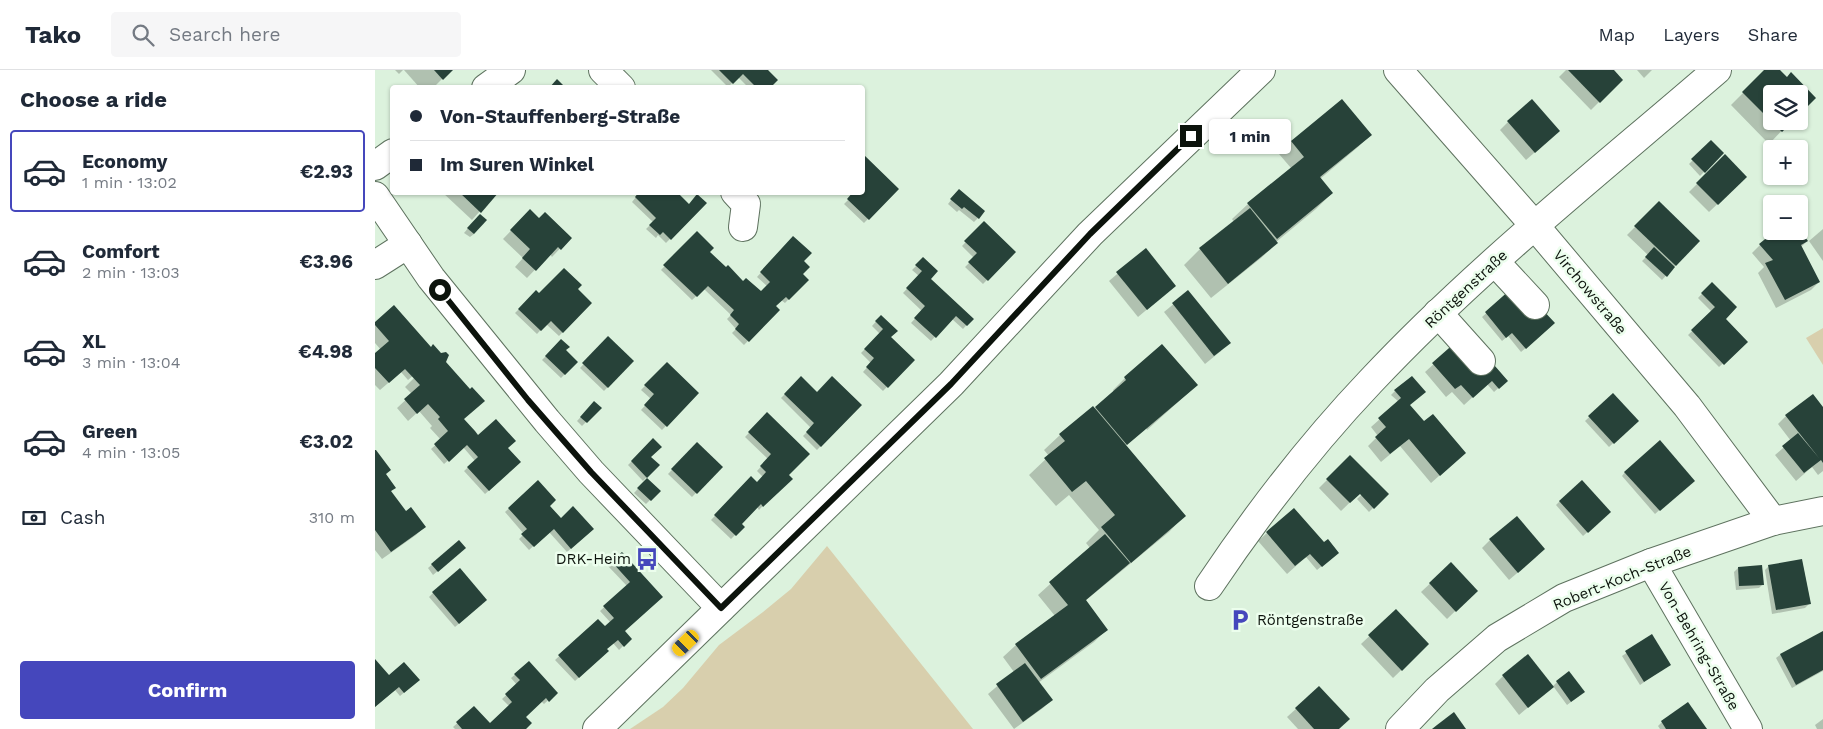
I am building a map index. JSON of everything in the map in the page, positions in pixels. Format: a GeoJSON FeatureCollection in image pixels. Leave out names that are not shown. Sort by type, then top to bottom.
{"type":"FeatureCollection","features":[{"type":"Feature","properties":{"kind":"street"},"geometry":{"type":"LineString","coordinates":[[490,85],[511,70]]}},
{"type":"Feature","properties":{"kind":"street"},"geometry":{"type":"LineString","coordinates":[[603,70],[618,85]]}},
{"type":"Feature","properties":{"kind":"street"},"geometry":{"type":"LineString","coordinates":[[597,729],[951,384],[1097,228],[1261,70]]}},
{"type":"Feature","properties":{"kind":"street","name":"Virchowstraße"},"geometry":{"type":"LineString","coordinates":[[1398,70],[1535,226],[1687,406],[1773,521]]}},
{"type":"Feature","properties":{"kind":"street","name":"Röntgenstraße"},"geometry":{"type":"LineString","coordinates":[[1209,586],[1251,524],[1293,468],[1394,373],[1438,313],[1535,226],[1717,70]]}},
{"type":"Feature","properties":{"kind":"street"},"geometry":{"type":"LineString","coordinates":[[375,166],[390,156]]}},
{"type":"Feature","properties":{"kind":"street"},"geometry":{"type":"LineString","coordinates":[[738,195],[746,204],[743,227]]}},
{"type":"Feature","properties":{"kind":"street"},"geometry":{"type":"LineString","coordinates":[[375,196],[449,302],[547,421],[591,472],[721,608]]}},
{"type":"Feature","properties":{"kind":"street"},"geometry":{"type":"LineString","coordinates":[[375,266],[408,244]]}},
{"type":"Feature","properties":{"kind":"street"},"geometry":{"type":"LineString","coordinates":[[1495,262],[1535,305]]}},
{"type":"Feature","properties":{"kind":"street"},"geometry":{"type":"LineString","coordinates":[[1438,313],[1481,361]]}},
{"type":"Feature","properties":{"kind":"street","name":"Robert-Koch-Straße"},"geometry":{"type":"LineString","coordinates":[[1400,729],[1437,690],[1497,638],[1564,598],[1651,563],[1773,521],[1823,511]]}},
{"type":"Feature","properties":{"kind":"street","name":"Von-Behring-Straße"},"geometry":{"type":"LineString","coordinates":[[1651,563],[1748,729]]}},
{"type":"Feature","properties":{"kind":"shaded area"},"geometry":{"type":"Polygon","coordinates":[[[1823,328],[1823,365],[1806,338],[1823,328]]]}},
{"type":"Feature","properties":{"kind":"shaded area"},"geometry":{"type":"Polygon","coordinates":[[[827,546],[973,729],[630,729],[663,707],[683,688],[719,645],[791,589],[827,546]]]}},
{"type":"Feature","properties":{"kind":"building"},"geometry":{"type":"Polygon","coordinates":[[[434,70],[453,70],[443,80],[434,70]]]}},
{"type":"Feature","properties":{"kind":"building"},"geometry":{"type":"Polygon","coordinates":[[[719,70],[768,70],[778,80],[773,85],[754,85],[743,74],[733,84],[719,70]]]}},
{"type":"Feature","properties":{"kind":"building"},"geometry":{"type":"Polygon","coordinates":[[[1568,70],[1614,70],[1623,80],[1600,103],[1568,70]]]}},
{"type":"Feature","properties":{"kind":"building"},"geometry":{"type":"Polygon","coordinates":[[[1764,70],[1780,70],[1787,77],[1791,72],[1804,85],[1763,85],[1763,113],[1742,92],[1764,70]]]}},
{"type":"Feature","properties":{"kind":"building"},"geometry":{"type":"Polygon","coordinates":[[[557,79],[563,85],[552,85],[557,79]]]}},
{"type":"Feature","properties":{"kind":"building"},"geometry":{"type":"Polygon","coordinates":[[[1808,90],[1816,98],[1808,106],[1808,90]]]}},
{"type":"Feature","properties":{"kind":"building"},"geometry":{"type":"Polygon","coordinates":[[[1342,99],[1372,135],[1320,177],[1333,193],[1277,239],[1247,203],[1304,157],[1291,141],[1342,99]]]}},
{"type":"Feature","properties":{"kind":"building"},"geometry":{"type":"Polygon","coordinates":[[[1532,99],[1560,131],[1535,153],[1507,121],[1532,99]]]}},
{"type":"Feature","properties":{"kind":"building"},"geometry":{"type":"Polygon","coordinates":[[[1711,140],[1724,153],[1705,173],[1691,159],[1711,140]]]}},
{"type":"Feature","properties":{"kind":"building"},"geometry":{"type":"Polygon","coordinates":[[[1725,154],[1747,177],[1718,205],[1696,183],[1725,154]]]}},
{"type":"Feature","properties":{"kind":"building"},"geometry":{"type":"Polygon","coordinates":[[[865,156],[899,189],[869,220],[847,199],[850,195],[865,195],[865,156]]]}},
{"type":"Feature","properties":{"kind":"building"},"geometry":{"type":"Polygon","coordinates":[[[959,189],[985,211],[979,219],[950,199],[959,189]]]}},
{"type":"Feature","properties":{"kind":"building"},"geometry":{"type":"Polygon","coordinates":[[[462,195],[496,195],[481,213],[462,195]]]}},
{"type":"Feature","properties":{"kind":"building"},"geometry":{"type":"Polygon","coordinates":[[[637,195],[680,195],[689,204],[698,195],[707,203],[671,240],[663,232],[660,235],[649,225],[656,218],[635,197],[637,195]]]}},
{"type":"Feature","properties":{"kind":"building"},"geometry":{"type":"Polygon","coordinates":[[[1659,201],[1700,241],[1676,266],[1634,226],[1659,201]]]}},
{"type":"Feature","properties":{"kind":"building"},"geometry":{"type":"Polygon","coordinates":[[[1250,208],[1278,243],[1228,284],[1199,248],[1250,208]]]}},
{"type":"Feature","properties":{"kind":"building"},"geometry":{"type":"Polygon","coordinates":[[[530,209],[539,218],[545,212],[572,238],[561,250],[558,247],[536,271],[522,258],[530,249],[510,230],[530,209]]]}},
{"type":"Feature","properties":{"kind":"building"},"geometry":{"type":"Polygon","coordinates":[[[480,214],[487,220],[474,234],[467,228],[480,214]]]}},
{"type":"Feature","properties":{"kind":"building"},"geometry":{"type":"Polygon","coordinates":[[[984,221],[1016,252],[988,281],[968,262],[977,253],[964,241],[984,221]]]}},
{"type":"Feature","properties":{"kind":"building"},"geometry":{"type":"Polygon","coordinates":[[[697,231],[714,248],[710,252],[726,267],[728,265],[743,281],[746,278],[761,291],[770,282],[760,272],[793,236],[812,253],[804,261],[810,267],[803,274],[809,280],[789,300],[786,297],[776,306],[780,310],[749,342],[735,329],[739,324],[730,315],[734,310],[708,286],[697,297],[663,265],[697,231]]]}},
{"type":"Feature","properties":{"kind":"building"},"geometry":{"type":"Polygon","coordinates":[[[1764,240],[1807,240],[1801,245],[1820,282],[1785,300],[1765,263],[1773,260],[1759,244],[1764,240]]]}},
{"type":"Feature","properties":{"kind":"building"},"geometry":{"type":"Polygon","coordinates":[[[1654,247],[1675,267],[1667,277],[1645,257],[1654,247]]]}},
{"type":"Feature","properties":{"kind":"building"},"geometry":{"type":"Polygon","coordinates":[[[1146,248],[1176,286],[1147,310],[1116,272],[1146,248]]]}},
{"type":"Feature","properties":{"kind":"building"},"geometry":{"type":"Polygon","coordinates":[[[923,257],[938,271],[931,279],[974,319],[967,326],[956,316],[936,338],[914,318],[925,306],[906,288],[922,271],[915,265],[923,257]]]}},
{"type":"Feature","properties":{"kind":"building"},"geometry":{"type":"Polygon","coordinates":[[[564,268],[582,285],[578,289],[592,303],[563,333],[551,321],[541,331],[518,309],[536,290],[539,293],[564,268]]]}},
{"type":"Feature","properties":{"kind":"building"},"geometry":{"type":"Polygon","coordinates":[[[1712,282],[1737,307],[1726,319],[1748,342],[1724,365],[1691,330],[1715,307],[1701,293],[1712,282]]]}},
{"type":"Feature","properties":{"kind":"building"},"geometry":{"type":"Polygon","coordinates":[[[1511,289],[1541,308],[1555,323],[1526,349],[1512,333],[1506,338],[1485,312],[1511,289]]]}},
{"type":"Feature","properties":{"kind":"building"},"geometry":{"type":"Polygon","coordinates":[[[1188,290],[1231,343],[1214,356],[1172,303],[1188,290]]]}},
{"type":"Feature","properties":{"kind":"building"},"geometry":{"type":"Polygon","coordinates":[[[394,305],[431,347],[433,344],[441,353],[446,352],[449,355],[446,362],[470,389],[472,387],[485,401],[464,419],[478,435],[496,419],[516,441],[508,448],[521,462],[489,491],[467,467],[478,457],[467,445],[449,462],[434,444],[448,431],[438,419],[440,417],[428,404],[417,414],[404,399],[420,385],[405,369],[389,383],[375,368],[375,353],[389,341],[375,325],[375,322],[394,305]]]}},
{"type":"Feature","properties":{"kind":"building"},"geometry":{"type":"Polygon","coordinates":[[[881,315],[898,331],[891,337],[915,360],[888,388],[866,367],[874,358],[864,349],[883,329],[875,321],[881,315]]]}},
{"type":"Feature","properties":{"kind":"building"},"geometry":{"type":"Polygon","coordinates":[[[608,336],[634,361],[608,388],[582,363],[608,336]]]}},
{"type":"Feature","properties":{"kind":"building"},"geometry":{"type":"Polygon","coordinates":[[[561,339],[570,347],[566,350],[578,362],[565,375],[545,356],[561,339]]]}},
{"type":"Feature","properties":{"kind":"building"},"geometry":{"type":"Polygon","coordinates":[[[1457,341],[1488,358],[1508,381],[1499,389],[1492,381],[1473,398],[1461,385],[1455,389],[1432,363],[1457,341]]]}},
{"type":"Feature","properties":{"kind":"building"},"geometry":{"type":"Polygon","coordinates":[[[1162,344],[1198,385],[1127,445],[1095,407],[1126,380],[1124,377],[1162,344]]]}},
{"type":"Feature","properties":{"kind":"building"},"geometry":{"type":"Polygon","coordinates":[[[667,362],[699,393],[667,427],[644,405],[654,394],[644,385],[667,362]]]}},
{"type":"Feature","properties":{"kind":"building"},"geometry":{"type":"Polygon","coordinates":[[[801,376],[817,392],[832,376],[862,405],[821,447],[806,432],[814,423],[784,394],[801,376]]]}},
{"type":"Feature","properties":{"kind":"building"},"geometry":{"type":"Polygon","coordinates":[[[1412,376],[1426,392],[1410,405],[1424,421],[1433,414],[1466,453],[1440,476],[1409,439],[1390,454],[1375,437],[1386,427],[1378,418],[1401,398],[1394,390],[1412,376]]]}},
{"type":"Feature","properties":{"kind":"building"},"geometry":{"type":"Polygon","coordinates":[[[1613,393],[1639,421],[1614,444],[1588,416],[1613,393]]]}},
{"type":"Feature","properties":{"kind":"building"},"geometry":{"type":"Polygon","coordinates":[[[1813,394],[1823,407],[1823,463],[1821,460],[1804,473],[1782,446],[1798,433],[1819,458],[1785,415],[1813,394]]]}},
{"type":"Feature","properties":{"kind":"building"},"geometry":{"type":"Polygon","coordinates":[[[594,401],[602,408],[587,423],[580,417],[594,401]]]}},
{"type":"Feature","properties":{"kind":"building"},"geometry":{"type":"Polygon","coordinates":[[[1093,406],[1186,516],[1131,563],[1101,527],[1115,515],[1086,481],[1072,492],[1044,458],[1065,441],[1059,434],[1093,406]]]}},
{"type":"Feature","properties":{"kind":"building"},"geometry":{"type":"Polygon","coordinates":[[[767,412],[810,454],[789,475],[793,479],[763,507],[761,504],[742,524],[745,527],[736,536],[714,515],[751,476],[757,482],[766,472],[760,466],[771,454],[748,432],[767,412]]]}},
{"type":"Feature","properties":{"kind":"building"},"geometry":{"type":"Polygon","coordinates":[[[653,438],[662,447],[651,457],[660,465],[647,478],[631,461],[653,438]]]}},
{"type":"Feature","properties":{"kind":"building"},"geometry":{"type":"Polygon","coordinates":[[[1660,440],[1695,481],[1660,511],[1624,472],[1660,440]]]}},
{"type":"Feature","properties":{"kind":"building"},"geometry":{"type":"Polygon","coordinates":[[[697,442],[723,467],[697,494],[671,469],[697,442]]]}},
{"type":"Feature","properties":{"kind":"building"},"geometry":{"type":"Polygon","coordinates":[[[375,450],[391,470],[386,474],[396,488],[391,491],[406,511],[411,507],[426,527],[391,552],[375,530],[375,450]]]}},
{"type":"Feature","properties":{"kind":"building"},"geometry":{"type":"Polygon","coordinates":[[[1350,455],[1389,494],[1374,509],[1360,494],[1350,503],[1326,479],[1350,455]]]}},
{"type":"Feature","properties":{"kind":"building"},"geometry":{"type":"Polygon","coordinates":[[[647,478],[661,491],[651,501],[637,488],[647,478]]]}},
{"type":"Feature","properties":{"kind":"building"},"geometry":{"type":"Polygon","coordinates":[[[538,480],[556,500],[550,506],[561,518],[573,506],[594,529],[571,549],[554,529],[534,547],[521,534],[527,529],[508,508],[538,480]]]}},
{"type":"Feature","properties":{"kind":"building"},"geometry":{"type":"Polygon","coordinates":[[[1582,480],[1611,512],[1588,533],[1559,501],[1582,480]]]}},
{"type":"Feature","properties":{"kind":"building"},"geometry":{"type":"Polygon","coordinates":[[[1294,508],[1324,542],[1328,539],[1339,553],[1322,567],[1310,554],[1295,566],[1266,532],[1294,508]]]}},
{"type":"Feature","properties":{"kind":"building"},"geometry":{"type":"Polygon","coordinates":[[[1517,516],[1545,549],[1518,573],[1489,539],[1517,516]]]}},
{"type":"Feature","properties":{"kind":"building"},"geometry":{"type":"Polygon","coordinates":[[[1105,534],[1130,563],[1086,600],[1108,630],[1041,679],[1015,644],[1068,605],[1049,582],[1105,534]]]}},
{"type":"Feature","properties":{"kind":"building"},"geometry":{"type":"Polygon","coordinates":[[[459,540],[466,548],[438,572],[431,564],[459,540]]]}},
{"type":"Feature","properties":{"kind":"building"},"geometry":{"type":"Polygon","coordinates":[[[622,552],[663,597],[625,631],[632,639],[624,647],[618,640],[607,649],[609,651],[579,678],[558,655],[598,619],[605,626],[614,618],[603,606],[630,582],[611,561],[622,552]]]}},
{"type":"Feature","properties":{"kind":"building"},"geometry":{"type":"Polygon","coordinates":[[[1802,559],[1811,604],[1776,610],[1768,565],[1802,559]]]}},
{"type":"Feature","properties":{"kind":"building"},"geometry":{"type":"Polygon","coordinates":[[[1451,562],[1478,591],[1456,612],[1429,583],[1451,562]]]}},
{"type":"Feature","properties":{"kind":"building"},"geometry":{"type":"Polygon","coordinates":[[[1762,565],[1764,585],[1739,586],[1738,567],[1762,565]]]}},
{"type":"Feature","properties":{"kind":"building"},"geometry":{"type":"Polygon","coordinates":[[[460,568],[487,600],[459,624],[432,592],[460,568]]]}},
{"type":"Feature","properties":{"kind":"building"},"geometry":{"type":"Polygon","coordinates":[[[1396,609],[1429,644],[1402,671],[1368,635],[1396,609]]]}},
{"type":"Feature","properties":{"kind":"building"},"geometry":{"type":"Polygon","coordinates":[[[1823,631],[1823,670],[1796,685],[1780,654],[1823,631]]]}},
{"type":"Feature","properties":{"kind":"building"},"geometry":{"type":"Polygon","coordinates":[[[1652,634],[1671,665],[1644,682],[1625,651],[1652,634]]]}},
{"type":"Feature","properties":{"kind":"building"},"geometry":{"type":"Polygon","coordinates":[[[1528,654],[1554,687],[1528,708],[1502,675],[1528,654]]]}},
{"type":"Feature","properties":{"kind":"building"},"geometry":{"type":"Polygon","coordinates":[[[375,659],[389,675],[404,662],[420,680],[404,693],[399,687],[375,707],[375,659]]]}},
{"type":"Feature","properties":{"kind":"building"},"geometry":{"type":"Polygon","coordinates":[[[529,661],[558,693],[549,702],[546,698],[526,717],[532,723],[526,729],[462,729],[456,722],[474,706],[490,723],[512,702],[505,694],[520,680],[514,674],[529,661]]]}},
{"type":"Feature","properties":{"kind":"building"},"geometry":{"type":"Polygon","coordinates":[[[1025,663],[1053,700],[1023,722],[996,684],[1025,663]]]}},
{"type":"Feature","properties":{"kind":"building"},"geometry":{"type":"Polygon","coordinates":[[[1569,671],[1585,692],[1571,702],[1556,681],[1569,671]]]}},
{"type":"Feature","properties":{"kind":"building"},"geometry":{"type":"Polygon","coordinates":[[[1319,686],[1350,719],[1339,729],[1314,729],[1295,708],[1319,686]]]}},
{"type":"Feature","properties":{"kind":"building"},"geometry":{"type":"Polygon","coordinates":[[[1688,702],[1707,729],[1666,729],[1661,721],[1688,702]]]}},
{"type":"Feature","properties":{"kind":"building"},"geometry":{"type":"Polygon","coordinates":[[[1454,712],[1466,729],[1432,729],[1437,725],[1454,712]]]}},
{"type":"Feature","properties":{"kind":"place","name":"DRK-Heim"},"geometry":{"type":"Point","coordinates":[647,559]}},
{"type":"Feature","properties":{"kind":"place","name":"Röntgenstraße"},"geometry":{"type":"Point","coordinates":[1240,620]}},
{"type":"Feature","properties":{"kind":"route"},"geometry":{"type":"LineString","coordinates":[[440,290],[528,400],[591,472],[721,608],[951,384],[1090,234],[1191,136]]}}]}
